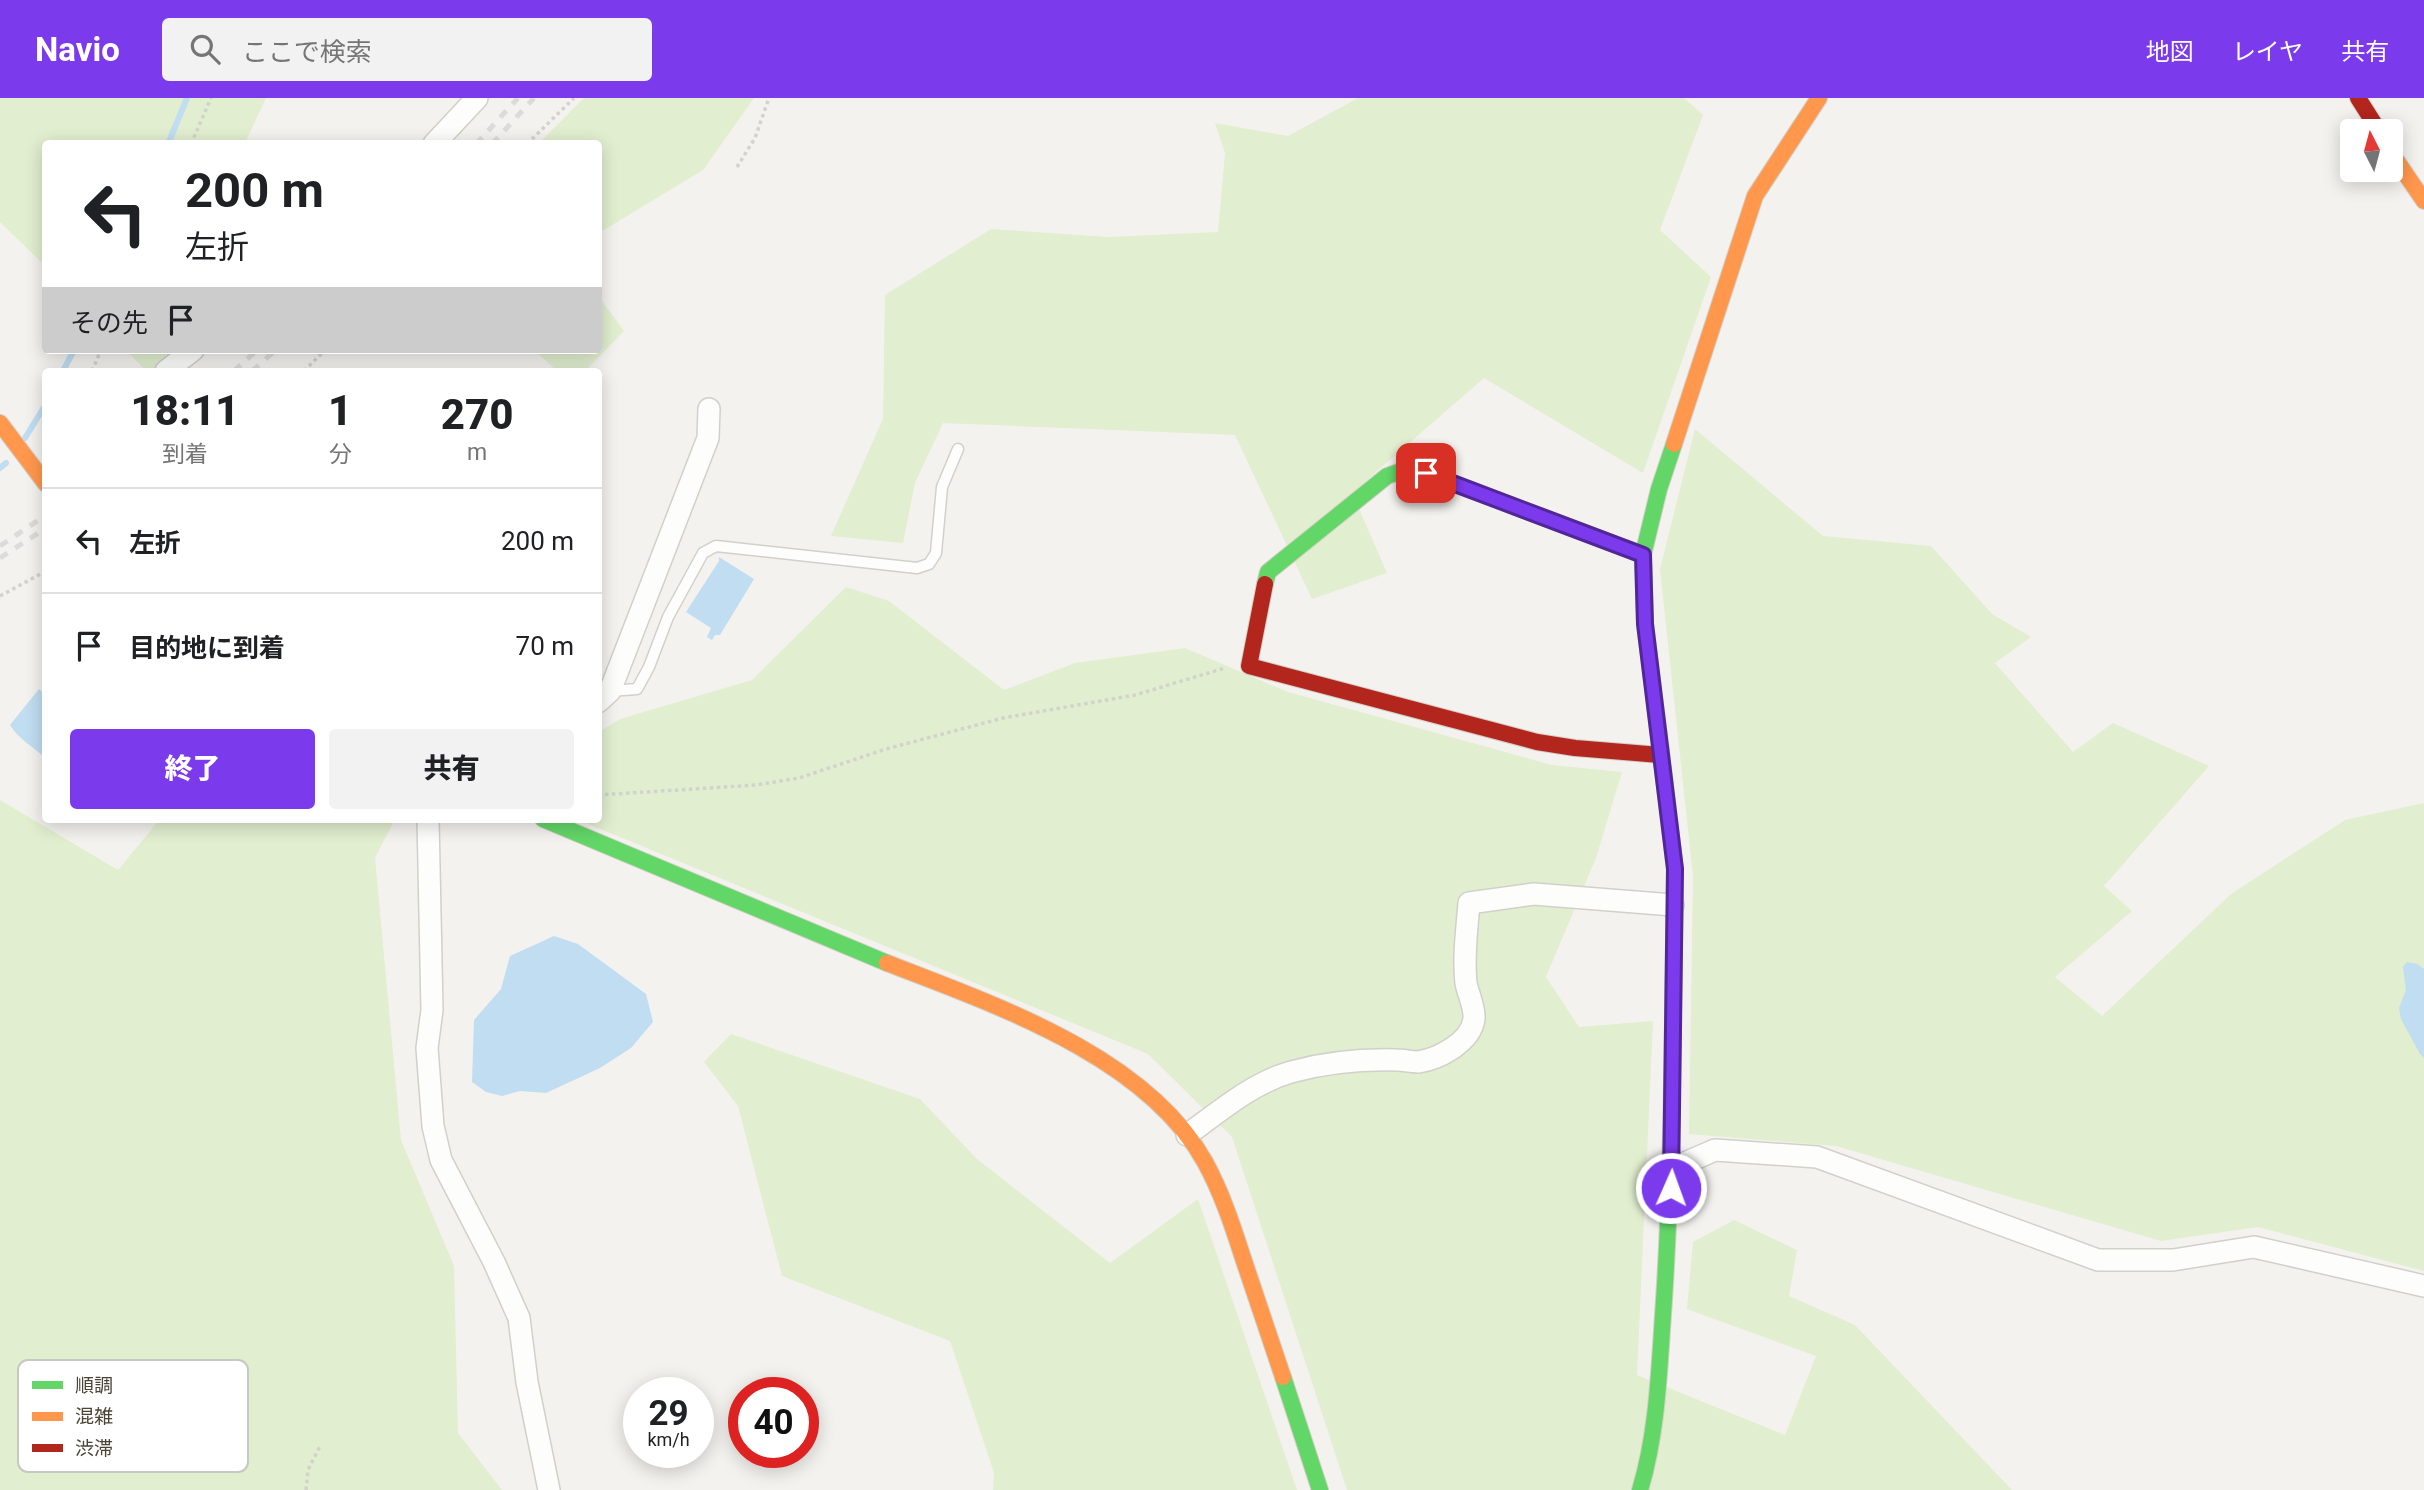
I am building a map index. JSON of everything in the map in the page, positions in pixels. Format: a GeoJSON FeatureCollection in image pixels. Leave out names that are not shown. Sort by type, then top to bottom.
{"type":"FeatureCollection","features":[{"type":"Feature","properties":{"kind":"street"},"geometry":{"type":"LineString","coordinates":[[438,140],[477,98]]}},
{"type":"Feature","properties":{"kind":"street"},"geometry":{"type":"LineString","coordinates":[[1640,1490],[1649,1460],[1660,1364],[1671,1169],[1675,869],[1645,624],[1643,555],[1659,489],[1755,196],[1819,98]]}},
{"type":"Feature","properties":{"kind":"street"},"geometry":{"type":"LineString","coordinates":[[2358,98],[2371,119]]}},
{"type":"Feature","properties":{"kind":"street"},"geometry":{"type":"LineString","coordinates":[[2403,170],[2424,201]]}},
{"type":"Feature","properties":{"kind":"street"},"geometry":{"type":"LineString","coordinates":[[170,368],[188,354]]}},
{"type":"Feature","properties":{"kind":"street"},"geometry":{"type":"LineString","coordinates":[[604,697],[708,439],[709,409]]}},
{"type":"Feature","properties":{"kind":"street"},"geometry":{"type":"LineString","coordinates":[[0,423],[42,478]]}},
{"type":"Feature","properties":{"kind":"street"},"geometry":{"type":"LineString","coordinates":[[1643,555],[1426,473],[1407,469],[1387,476],[1268,572],[1249,666],[1537,742],[1660,755]]}},
{"type":"Feature","properties":{"kind":"street"},"geometry":{"type":"LineString","coordinates":[[428,823],[432,1010],[427,1048],[433,1126],[441,1160],[494,1262],[519,1318],[527,1382],[549,1490]]}},
{"type":"Feature","properties":{"kind":"street"},"geometry":{"type":"LineString","coordinates":[[552,823],[820,936],[971,996],[1086,1049],[1144,1089],[1187,1135],[1205,1162],[1228,1212],[1320,1490]]}},
{"type":"Feature","properties":{"kind":"street"},"geometry":{"type":"LineString","coordinates":[[1187,1135],[1263,1083],[1290,1072],[1331,1064],[1397,1059],[1418,1062],[1441,1054],[1466,1038],[1474,1020],[1466,983],[1469,903],[1535,894],[1673,905]]}},
{"type":"Feature","properties":{"kind":"street"},"geometry":{"type":"LineString","coordinates":[[1671,1169],[1715,1150],[1818,1157],[2098,1260],[2173,1261],[2254,1247],[2424,1286]]}},
{"type":"Feature","properties":{"kind":"lane"},"geometry":{"type":"LineString","coordinates":[[604,697],[636,689],[649,667],[668,617],[703,552],[716,546],[917,568],[929,564],[936,553],[942,487],[958,449]]}},
{"type":"Feature","properties":{"kind":"path"},"geometry":{"type":"LineString","coordinates":[[193,140],[211,98]]}},
{"type":"Feature","properties":{"kind":"path"},"geometry":{"type":"LineString","coordinates":[[531,140],[574,98]]}},
{"type":"Feature","properties":{"kind":"path"},"geometry":{"type":"LineString","coordinates":[[737,167],[755,138],[769,98]]}},
{"type":"Feature","properties":{"kind":"path"},"geometry":{"type":"LineString","coordinates":[[306,368],[321,354]]}},
{"type":"Feature","properties":{"kind":"path"},"geometry":{"type":"LineString","coordinates":[[0,596],[42,573]]}},
{"type":"Feature","properties":{"kind":"path"},"geometry":{"type":"LineString","coordinates":[[602,795],[756,785],[799,778],[886,749],[1003,718],[1135,695],[1224,668],[1249,666]]}},
{"type":"Feature","properties":{"kind":"path"},"geometry":{"type":"LineString","coordinates":[[306,1490],[308,1470],[320,1446]]}},
{"type":"Feature","properties":{"kind":"green space"},"geometry":{"type":"Polygon","coordinates":[[[0,98],[266,98],[246,140],[42,140],[42,263],[0,222],[0,98]]]}},
{"type":"Feature","properties":{"kind":"green space"},"geometry":{"type":"Polygon","coordinates":[[[584,98],[754,98],[703,170],[602,231],[602,140],[542,140],[584,98]]]}},
{"type":"Feature","properties":{"kind":"green space"},"geometry":{"type":"Polygon","coordinates":[[[1358,98],[1684,98],[1703,115],[1660,230],[1711,277],[1643,473],[1484,378],[1352,493],[1387,573],[1312,599],[1235,435],[943,423],[915,483],[903,543],[831,536],[883,419],[885,295],[991,229],[1109,237],[1218,232],[1225,153],[1215,123],[1288,136],[1358,98]]]}},
{"type":"Feature","properties":{"kind":"green space"},"geometry":{"type":"Polygon","coordinates":[[[602,301],[624,331],[602,354],[602,301]]]}},
{"type":"Feature","properties":{"kind":"green space"},"geometry":{"type":"Polygon","coordinates":[[[130,354],[179,354],[160,368],[143,368],[130,354]]]}},
{"type":"Feature","properties":{"kind":"green space"},"geometry":{"type":"Polygon","coordinates":[[[538,354],[602,354],[588,368],[554,368],[538,354]]]}},
{"type":"Feature","properties":{"kind":"green space"},"geometry":{"type":"Polygon","coordinates":[[[1695,429],[1823,536],[1931,546],[1992,614],[2031,637],[1995,663],[2073,752],[2113,723],[2209,766],[2104,886],[2132,911],[2055,977],[2102,1016],[2231,894],[2345,820],[2424,803],[2424,1271],[2258,1227],[2161,1241],[1836,1146],[1689,1134],[1693,876],[1660,569],[1695,429]]]}},
{"type":"Feature","properties":{"kind":"green space"},"geometry":{"type":"Polygon","coordinates":[[[846,587],[889,601],[1004,690],[1075,663],[1185,648],[1288,692],[1552,765],[1622,772],[1596,858],[1546,977],[1579,1027],[1653,1021],[1637,1375],[1785,1435],[1816,1356],[1687,1309],[1693,1242],[1734,1220],[1797,1250],[1789,1296],[1855,1325],[2012,1490],[1347,1490],[1232,1137],[1148,1054],[586,823],[602,823],[602,730],[620,719],[752,680],[846,587]]]}},
{"type":"Feature","properties":{"kind":"green space"},"geometry":{"type":"Polygon","coordinates":[[[0,800],[118,870],[157,823],[393,823],[375,858],[401,1140],[454,1266],[458,1433],[502,1490],[0,1490],[0,800]]]}},
{"type":"Feature","properties":{"kind":"green space"},"geometry":{"type":"Polygon","coordinates":[[[731,1034],[920,1099],[977,1159],[1110,1263],[1198,1199],[1297,1490],[993,1490],[994,1473],[950,1341],[782,1276],[738,1106],[704,1062],[731,1034]]]}},
{"type":"Feature","properties":{"kind":"water"},"geometry":{"type":"Polygon","coordinates":[[[719,557],[754,579],[720,635],[715,635],[712,640],[707,637],[711,628],[686,612],[719,557]]]}},
{"type":"Feature","properties":{"kind":"water"},"geometry":{"type":"Polygon","coordinates":[[[39,689],[42,692],[42,756],[10,725],[39,689]]]}},
{"type":"Feature","properties":{"kind":"water"},"geometry":{"type":"Polygon","coordinates":[[[554,936],[578,944],[646,994],[653,1022],[631,1048],[600,1068],[546,1093],[520,1091],[502,1096],[486,1092],[472,1082],[474,1020],[501,989],[510,956],[554,936]]]}},
{"type":"Feature","properties":{"kind":"water"},"geometry":{"type":"Polygon","coordinates":[[[2407,962],[2424,969],[2424,1058],[2401,1019],[2399,1008],[2406,990],[2403,967],[2407,962]]]}},
{"type":"Feature","properties":{"kind":"waterway"},"geometry":{"type":"LineString","coordinates":[[170,140],[187,98]]}},
{"type":"Feature","properties":{"kind":"waterway"},"geometry":{"type":"LineString","coordinates":[[65,368],[72,354]]}},
{"type":"Feature","properties":{"kind":"waterway"},"geometry":{"type":"LineString","coordinates":[[25,438],[42,410]]}},
{"type":"Feature","properties":{"kind":"waterway"},"geometry":{"type":"LineString","coordinates":[[0,468],[6,463]]}},
{"type":"Feature","properties":{"kind":"railway"},"geometry":{"type":"LineString","coordinates":[[480,140],[518,98]]}},
{"type":"Feature","properties":{"kind":"railway"},"geometry":{"type":"LineString","coordinates":[[496,140],[534,98]]}},
{"type":"Feature","properties":{"kind":"railway"},"geometry":{"type":"LineString","coordinates":[[237,368],[253,354]]}},
{"type":"Feature","properties":{"kind":"railway"},"geometry":{"type":"LineString","coordinates":[[255,368],[271,354]]}},
{"type":"Feature","properties":{"kind":"railway"},"geometry":{"type":"LineString","coordinates":[[0,546],[42,518]]}},
{"type":"Feature","properties":{"kind":"railway"},"geometry":{"type":"LineString","coordinates":[[0,558],[42,531]]}},
{"type":"Feature","properties":{"kind":"traffic: fast"},"geometry":{"type":"LineString","coordinates":[[1661,752],[1645,624],[1643,555],[1659,489],[1674,444]]}},
{"type":"Feature","properties":{"kind":"traffic: fast"},"geometry":{"type":"LineString","coordinates":[[1265,584],[1268,572],[1387,476],[1407,469],[1426,473],[1643,555]]}},
{"type":"Feature","properties":{"kind":"traffic: fast"},"geometry":{"type":"LineString","coordinates":[[553,823],[887,963]]}},
{"type":"Feature","properties":{"kind":"traffic: fast"},"geometry":{"type":"LineString","coordinates":[[1640,1490],[1654,1425],[1660,1359],[1669,1202],[1673,1015]]}},
{"type":"Feature","properties":{"kind":"traffic: fast"},"geometry":{"type":"LineString","coordinates":[[1283,1377],[1320,1490]]}},
{"type":"Feature","properties":{"kind":"traffic: slow"},"geometry":{"type":"LineString","coordinates":[[1674,444],[1755,196],[1819,98]]}},
{"type":"Feature","properties":{"kind":"traffic: slow"},"geometry":{"type":"LineString","coordinates":[[2403,170],[2424,201]]}},
{"type":"Feature","properties":{"kind":"traffic: slow"},"geometry":{"type":"LineString","coordinates":[[0,423],[42,479]]}},
{"type":"Feature","properties":{"kind":"traffic: slow"},"geometry":{"type":"LineString","coordinates":[[887,963],[1020,1016],[1064,1038],[1146,1092],[1179,1125],[1205,1162],[1222,1198],[1283,1377]]}},
{"type":"Feature","properties":{"kind":"traffic: jam"},"geometry":{"type":"LineString","coordinates":[[2358,98],[2371,119]]}},
{"type":"Feature","properties":{"kind":"traffic: jam"},"geometry":{"type":"LineString","coordinates":[[1265,584],[1249,666],[1537,742],[1660,755]]}},
{"type":"Feature","properties":{"kind":"traffic: jam"},"geometry":{"type":"LineString","coordinates":[[1661,752],[1675,869],[1673,1015]]}},
{"type":"Feature","properties":{"kind":"route"},"geometry":{"type":"LineString","coordinates":[[1426,473],[1643,555],[1645,624],[1675,869],[1671,1188]]}}]}
